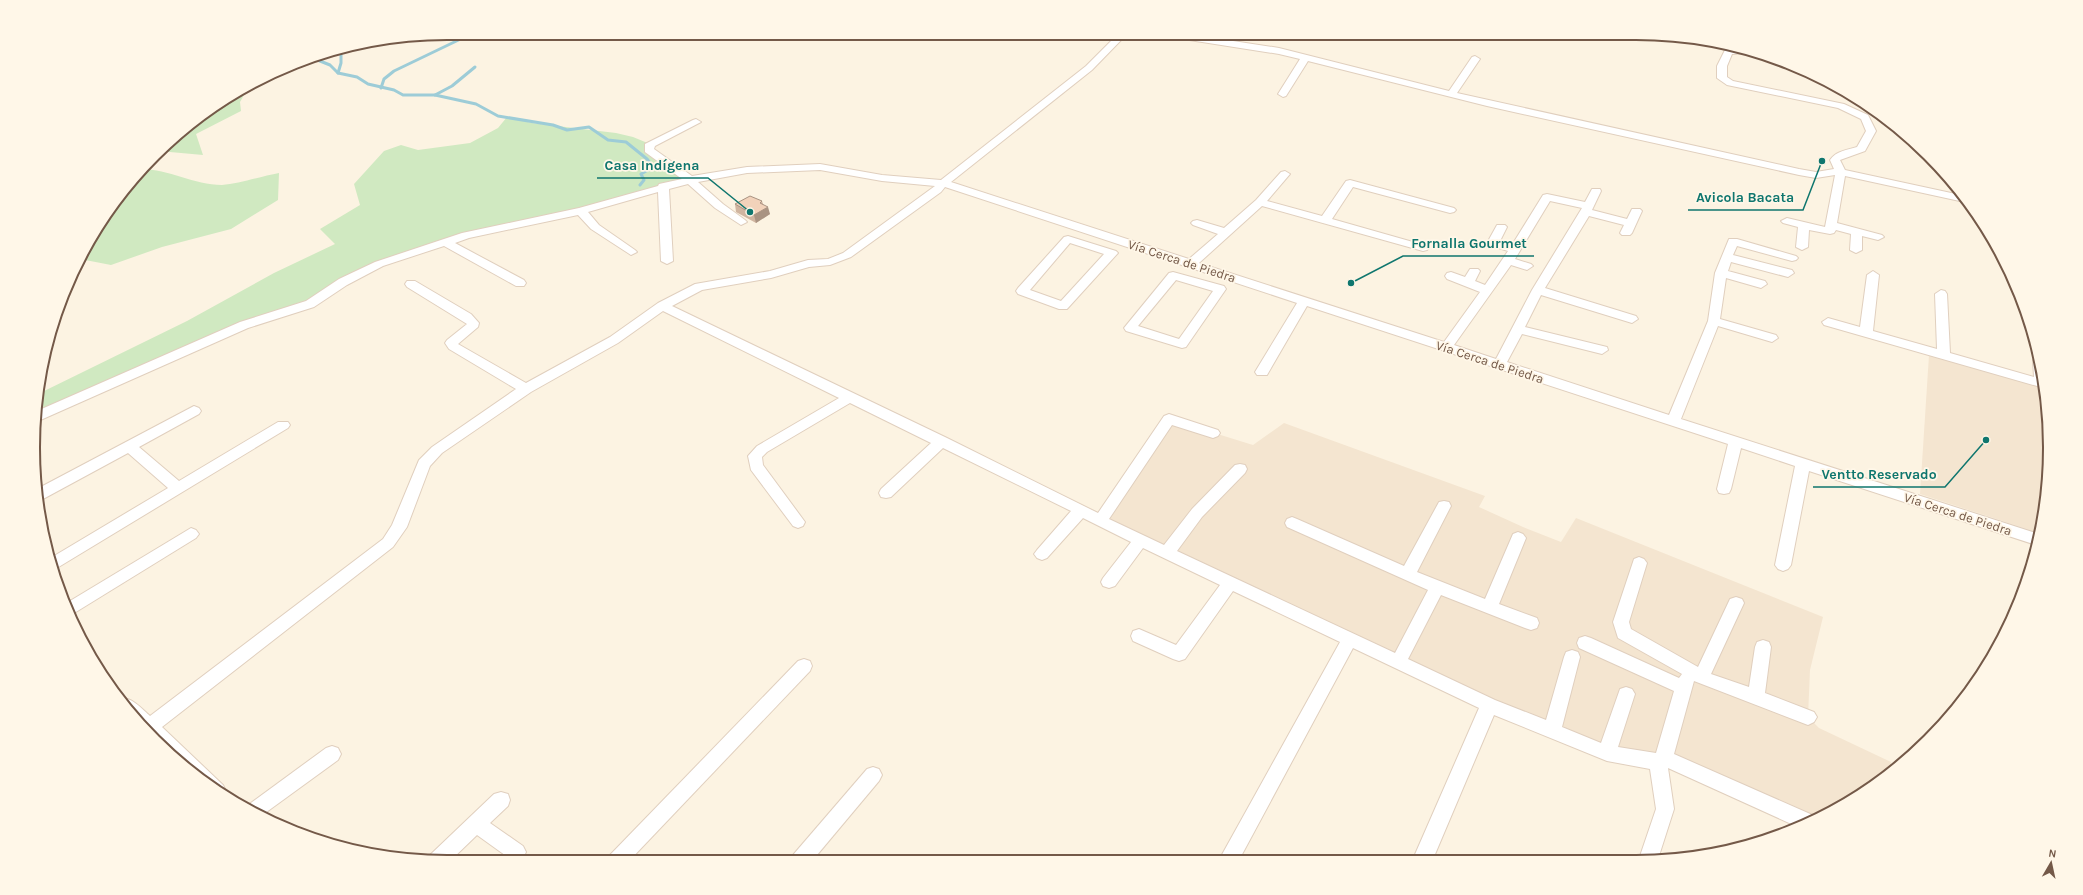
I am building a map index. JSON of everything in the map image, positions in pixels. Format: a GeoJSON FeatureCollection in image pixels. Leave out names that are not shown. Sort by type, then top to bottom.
{"type":"FeatureCollection","features":[{"type":"Feature","properties":{"kind":"street"},"geometry":{"type":"LineString","coordinates":[[177,752],[150,726],[388,544],[399,527],[424,464],[437,450],[526,389],[614,340],[662,306],[699,287],[771,274],[808,264],[830,262],[847,255],[937,190],[1089,68],[1117,40]]}},
{"type":"Feature","properties":{"kind":"street"},"geometry":{"type":"LineString","coordinates":[[1212,40],[1306,57],[1451,94],[1799,172],[1816,175],[1841,172],[1958,198]]}},
{"type":"Feature","properties":{"kind":"street"},"geometry":{"type":"LineString","coordinates":[[1730,51],[1728,52],[1722,66],[1722,78],[1730,83],[1753,88],[1751,96],[1843,114],[1855,113],[1865,117],[1871,131],[1861,149],[1839,156],[1835,160],[1841,172],[1830,231],[1787,221]]}},
{"type":"Feature","properties":{"kind":"street"},"geometry":{"type":"LineString","coordinates":[[1283,94],[1306,57]]}},
{"type":"Feature","properties":{"kind":"street"},"geometry":{"type":"LineString","coordinates":[[1451,94],[1475,59]]}},
{"type":"Feature","properties":{"kind":"street"},"geometry":{"type":"LineString","coordinates":[[696,122],[650,144],[649,150],[690,180],[719,206],[741,222]]}},
{"type":"Feature","properties":{"kind":"street","name":"Vía Cerca de Piedra"},"geometry":{"type":"LineString","coordinates":[[41,415],[244,325],[310,304],[343,282],[379,264],[445,242],[504,226],[580,211],[663,186],[690,180],[747,170],[820,167],[882,178],[943,184],[2032,538]]}},
{"type":"Feature","properties":{"kind":"street"},"geometry":{"type":"LineString","coordinates":[[1191,264],[1260,202],[1285,174]]}},
{"type":"Feature","properties":{"kind":"street"},"geometry":{"type":"LineString","coordinates":[[1326,219],[1350,183],[1450,210]]}},
{"type":"Feature","properties":{"kind":"street"},"geometry":{"type":"LineString","coordinates":[[663,186],[667,261]]}},
{"type":"Feature","properties":{"kind":"street"},"geometry":{"type":"LineString","coordinates":[[1499,365],[1538,290],[1587,209],[1596,191]]}},
{"type":"Feature","properties":{"kind":"street"},"geometry":{"type":"LineString","coordinates":[[1446,348],[1508,261],[1548,197],[1587,209],[1628,228],[1636,211]]}},
{"type":"Feature","properties":{"kind":"street"},"geometry":{"type":"LineString","coordinates":[[1260,202],[1326,219],[1422,248]]}},
{"type":"Feature","properties":{"kind":"street"},"geometry":{"type":"LineString","coordinates":[[580,211],[595,227],[631,252]]}},
{"type":"Feature","properties":{"kind":"street"},"geometry":{"type":"LineString","coordinates":[[1197,223],[1226,233]]}},
{"type":"Feature","properties":{"kind":"street"},"geometry":{"type":"LineString","coordinates":[[1802,247],[1804,225]]}},
{"type":"Feature","properties":{"kind":"street"},"geometry":{"type":"LineString","coordinates":[[1831,225],[1878,237]]}},
{"type":"Feature","properties":{"kind":"street"},"geometry":{"type":"LineString","coordinates":[[1502,227],[1493,243],[1515,249]]}},
{"type":"Feature","properties":{"kind":"street"},"geometry":{"type":"LineString","coordinates":[[1856,250],[1857,232]]}},
{"type":"Feature","properties":{"kind":"street"},"geometry":{"type":"LineString","coordinates":[[1089,246],[1099,234]]}},
{"type":"Feature","properties":{"kind":"street"},"geometry":{"type":"LineString","coordinates":[[1068,238],[1089,246],[1112,253],[1063,306],[1022,292],[1068,238]]}},
{"type":"Feature","properties":{"kind":"street"},"geometry":{"type":"LineString","coordinates":[[1673,422],[1714,320],[1721,273],[1732,241],[1792,258]]}},
{"type":"Feature","properties":{"kind":"street"},"geometry":{"type":"LineString","coordinates":[[445,242],[520,283]]}},
{"type":"Feature","properties":{"kind":"street"},"geometry":{"type":"LineString","coordinates":[[1726,257],[1788,273]]}},
{"type":"Feature","properties":{"kind":"street"},"geometry":{"type":"LineString","coordinates":[[1508,261],[1527,266]]}},
{"type":"Feature","properties":{"kind":"street"},"geometry":{"type":"LineString","coordinates":[[1468,282],[1474,271]]}},
{"type":"Feature","properties":{"kind":"street"},"geometry":{"type":"LineString","coordinates":[[1209,285],[1218,273]]}},
{"type":"Feature","properties":{"kind":"street"},"geometry":{"type":"LineString","coordinates":[[1721,273],[1761,284]]}},
{"type":"Feature","properties":{"kind":"street"},"geometry":{"type":"LineString","coordinates":[[1866,333],[1872,275]]}},
{"type":"Feature","properties":{"kind":"street"},"geometry":{"type":"LineString","coordinates":[[1173,276],[1209,285],[1220,289],[1182,344],[1130,328],[1173,276]]}},
{"type":"Feature","properties":{"kind":"street"},"geometry":{"type":"LineString","coordinates":[[1451,276],[1487,290]]}},
{"type":"Feature","properties":{"kind":"street"},"geometry":{"type":"LineString","coordinates":[[411,284],[467,317],[473,323],[472,327],[451,343],[453,346],[526,389]]}},
{"type":"Feature","properties":{"kind":"street"},"geometry":{"type":"LineString","coordinates":[[1538,290],[1632,319]]}},
{"type":"Feature","properties":{"kind":"street"},"geometry":{"type":"LineString","coordinates":[[1942,294],[1944,355]]}},
{"type":"Feature","properties":{"kind":"street"},"geometry":{"type":"LineString","coordinates":[[1262,372],[1304,301]]}},
{"type":"Feature","properties":{"kind":"street"},"geometry":{"type":"LineString","coordinates":[[662,306],[942,441],[1081,510],[1100,521],[1488,705],[1607,753],[1661,760],[1801,819]]}},
{"type":"Feature","properties":{"kind":"street"},"geometry":{"type":"LineString","coordinates":[[1714,320],[1772,338]]}},
{"type":"Feature","properties":{"kind":"street"},"geometry":{"type":"LineString","coordinates":[[1828,322],[2038,382]]}},
{"type":"Feature","properties":{"kind":"street"},"geometry":{"type":"LineString","coordinates":[[1519,329],[1602,350]]}},
{"type":"Feature","properties":{"kind":"street"},"geometry":{"type":"LineString","coordinates":[[798,522],[756,466],[755,456],[762,449],[850,397]]}},
{"type":"Feature","properties":{"kind":"street"},"geometry":{"type":"LineString","coordinates":[[42,493],[194,411]]}},
{"type":"Feature","properties":{"kind":"street"},"geometry":{"type":"LineString","coordinates":[[1100,521],[1169,419],[1213,433]]}},
{"type":"Feature","properties":{"kind":"street"},"geometry":{"type":"LineString","coordinates":[[57,562],[283,425]]}},
{"type":"Feature","properties":{"kind":"street"},"geometry":{"type":"LineString","coordinates":[[886,493],[942,441]]}},
{"type":"Feature","properties":{"kind":"street"},"geometry":{"type":"LineString","coordinates":[[1724,489],[1736,442]]}},
{"type":"Feature","properties":{"kind":"street"},"geometry":{"type":"LineString","coordinates":[[129,446],[177,488]]}},
{"type":"Feature","properties":{"kind":"street"},"geometry":{"type":"LineString","coordinates":[[1783,565],[1802,464]]}},
{"type":"Feature","properties":{"kind":"street"},"geometry":{"type":"LineString","coordinates":[[1167,552],[1197,513],[1240,469]]}},
{"type":"Feature","properties":{"kind":"street"},"geometry":{"type":"LineString","coordinates":[[1408,574],[1444,506]]}},
{"type":"Feature","properties":{"kind":"street"},"geometry":{"type":"LineString","coordinates":[[1042,554],[1081,510]]}},
{"type":"Feature","properties":{"kind":"street"},"geometry":{"type":"LineString","coordinates":[[1292,524],[1437,587],[1531,623]]}},
{"type":"Feature","properties":{"kind":"street"},"geometry":{"type":"LineString","coordinates":[[73,607],[191,534]]}},
{"type":"Feature","properties":{"kind":"street"},"geometry":{"type":"LineString","coordinates":[[1490,607],[1518,538]]}},
{"type":"Feature","properties":{"kind":"street"},"geometry":{"type":"LineString","coordinates":[[1109,582],[1141,540]]}},
{"type":"Feature","properties":{"kind":"street"},"geometry":{"type":"LineString","coordinates":[[1639,563],[1621,622],[1624,633],[1651,647],[1691,679]]}},
{"type":"Feature","properties":{"kind":"street"},"geometry":{"type":"LineString","coordinates":[[1139,636],[1179,654],[1230,582]]}},
{"type":"Feature","properties":{"kind":"street"},"geometry":{"type":"LineString","coordinates":[[1398,663],[1437,587]]}},
{"type":"Feature","properties":{"kind":"street"},"geometry":{"type":"LineString","coordinates":[[1649,854],[1665,809],[1661,760],[1691,679],[1736,603]]}},
{"type":"Feature","properties":{"kind":"street"},"geometry":{"type":"LineString","coordinates":[[1232,855],[1349,640]]}},
{"type":"Feature","properties":{"kind":"street"},"geometry":{"type":"LineString","coordinates":[[1585,643],[1691,679],[1756,696],[1808,717]]}},
{"type":"Feature","properties":{"kind":"street"},"geometry":{"type":"LineString","coordinates":[[1756,696],[1763,647]]}},
{"type":"Feature","properties":{"kind":"street"},"geometry":{"type":"LineString","coordinates":[[1552,732],[1572,657]]}},
{"type":"Feature","properties":{"kind":"street"},"geometry":{"type":"LineString","coordinates":[[623,855],[804,666]]}},
{"type":"Feature","properties":{"kind":"street"},"geometry":{"type":"LineString","coordinates":[[1607,753],[1626,694]]}},
{"type":"Feature","properties":{"kind":"street"},"geometry":{"type":"LineString","coordinates":[[1425,855],[1488,705]]}},
{"type":"Feature","properties":{"kind":"street"},"geometry":{"type":"LineString","coordinates":[[258,808],[332,754]]}},
{"type":"Feature","properties":{"kind":"street"},"geometry":{"type":"LineString","coordinates":[[805,855],[873,775]]}},
{"type":"Feature","properties":{"kind":"street"},"geometry":{"type":"LineString","coordinates":[[444,855],[501,800]]}},
{"type":"Feature","properties":{"kind":"street"},"geometry":{"type":"LineString","coordinates":[[477,824],[516,852]]}},
{"type":"Feature","properties":{"kind":"shaded area"},"geometry":{"type":"Polygon","coordinates":[[[1929,355],[2038,385],[2043,448],[2040,501],[2034,531],[1920,494],[1929,355]]]}},
{"type":"Feature","properties":{"kind":"shaded area"},"geometry":{"type":"Polygon","coordinates":[[[1169,419],[1253,445],[1284,423],[1485,496],[1479,507],[1561,542],[1576,518],[1823,617],[1810,670],[1808,717],[1819,728],[1891,762],[1891,765],[1839,800],[1802,819],[1664,758],[1607,753],[1102,519],[1169,419]]]}},
{"type":"Feature","properties":{"kind":"green space"},"geometry":{"type":"Polygon","coordinates":[[[244,95],[240,102],[241,111],[196,134],[203,155],[167,152],[199,124],[244,95]]]}},
{"type":"Feature","properties":{"kind":"green space"},"geometry":{"type":"Polygon","coordinates":[[[507,117],[532,123],[616,133],[633,137],[650,144],[649,150],[690,180],[581,211],[504,226],[379,264],[310,304],[244,325],[41,415],[44,391],[187,321],[274,273],[335,244],[320,229],[360,205],[354,184],[384,151],[401,145],[418,150],[470,143],[498,128],[507,117]]]}},
{"type":"Feature","properties":{"kind":"green space"},"geometry":{"type":"Polygon","coordinates":[[[149,170],[201,182],[222,185],[279,173],[278,200],[231,229],[162,247],[111,265],[86,260],[124,199],[149,170]]]}},
{"type":"Feature","properties":{"kind":"building"},"geometry":{"type":"Polygon","coordinates":[[[750,196],[762,201],[760,203],[768,207],[754,215],[735,204],[750,196]]]}},
{"type":"Feature","properties":{"kind":"waterway"},"geometry":{"type":"LineString","coordinates":[[381,87],[384,79],[394,71],[459,40]]}},
{"type":"Feature","properties":{"kind":"waterway"},"geometry":{"type":"LineString","coordinates":[[338,73],[341,63],[341,54]]}},
{"type":"Feature","properties":{"kind":"waterway"},"geometry":{"type":"LineString","coordinates":[[320,61],[330,65],[338,73]]}},
{"type":"Feature","properties":{"kind":"waterway"},"geometry":{"type":"LineString","coordinates":[[435,95],[452,86],[475,67]]}},
{"type":"Feature","properties":{"kind":"waterway"},"geometry":{"type":"LineString","coordinates":[[338,73],[357,77],[368,84],[381,87]]}},
{"type":"Feature","properties":{"kind":"waterway"},"geometry":{"type":"LineString","coordinates":[[381,87],[394,90],[403,95],[435,95]]}},
{"type":"Feature","properties":{"kind":"waterway"},"geometry":{"type":"LineString","coordinates":[[435,95],[476,104],[498,116],[553,125],[567,130],[589,127],[608,140],[626,142],[647,159],[653,167],[641,174],[644,180],[640,185]]}},
{"type":"Feature","properties":{"kind":"place","name":"Avicola Bacata"},"geometry":{"type":"Point","coordinates":[1822,161]}},
{"type":"Feature","properties":{"kind":"place","name":"Casa Indígena"},"geometry":{"type":"Point","coordinates":[750,212]}},
{"type":"Feature","properties":{"kind":"place","name":"Fornalla Gourmet"},"geometry":{"type":"Point","coordinates":[1351,283]}},
{"type":"Feature","properties":{"kind":"place","name":"Ventto Reservado"},"geometry":{"type":"Point","coordinates":[1986,440]}}]}
